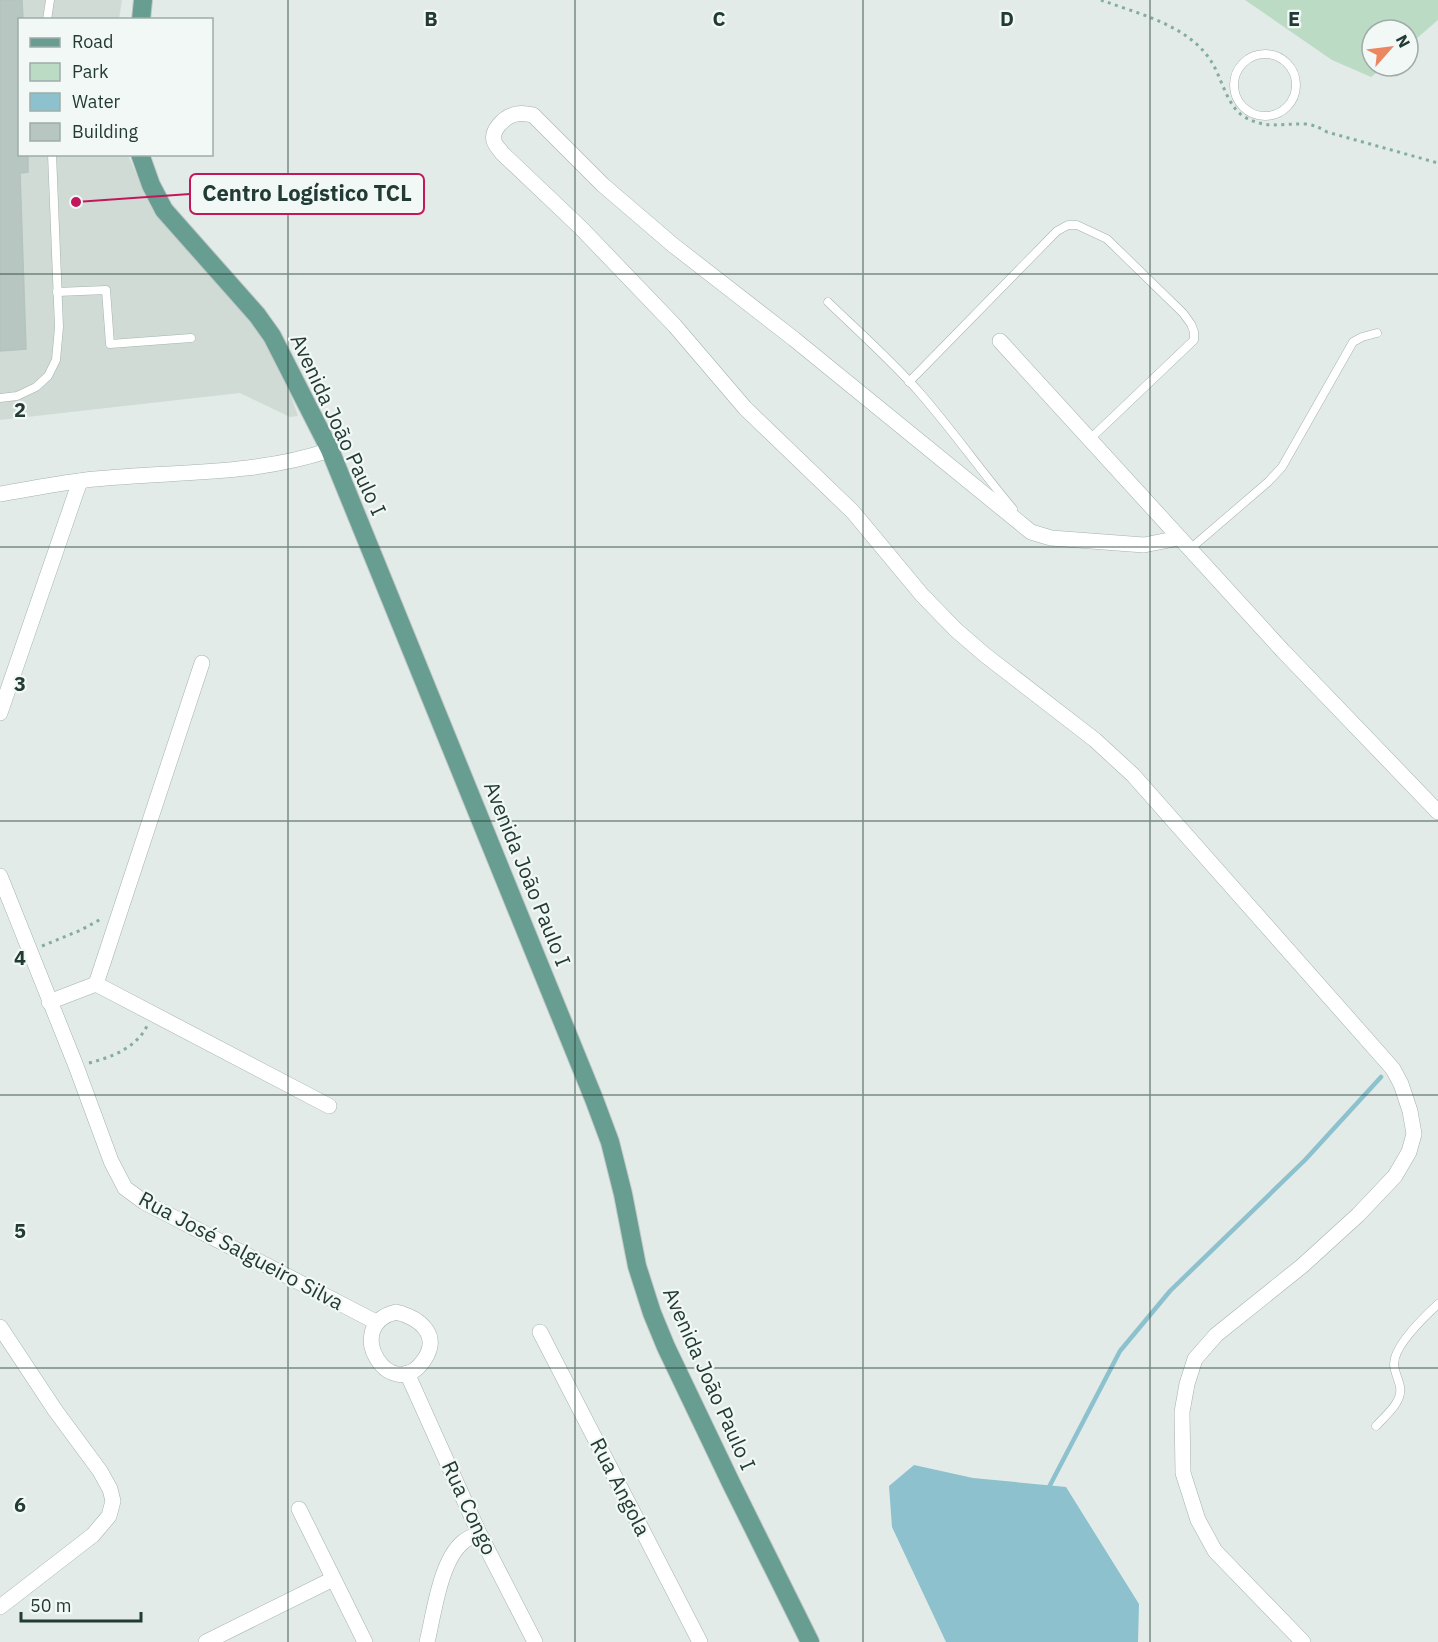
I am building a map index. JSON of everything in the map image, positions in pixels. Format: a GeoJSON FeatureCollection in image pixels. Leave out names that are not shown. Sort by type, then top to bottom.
{"type":"FeatureCollection","features":[{"type":"Feature","properties":{"kind":"main road"},"geometry":{"type":"LineString","coordinates":[[141,18],[143,0]]}},
{"type":"Feature","properties":{"kind":"main road","name":"Avenida João Paulo I"},"geometry":{"type":"LineString","coordinates":[[141,156],[151,185],[164,210],[257,315],[272,336],[330,450],[594,1099],[610,1142],[637,1266],[652,1313],[716,1452],[810,1642]]}},
{"type":"Feature","properties":{"kind":"street"},"geometry":{"type":"LineString","coordinates":[[1184,544],[1144,545],[1051,538],[1030,532],[794,339],[673,245],[603,185],[533,115],[514,114],[501,123],[494,132],[494,141],[502,153],[581,228],[675,326],[745,408],[853,512],[922,595],[956,630],[1095,740],[1133,775],[1393,1069],[1410,1111],[1413,1134],[1409,1152],[1395,1176],[1358,1215],[1302,1266],[1216,1335],[1195,1359],[1187,1384],[1182,1412],[1183,1473],[1198,1520],[1215,1551],[1303,1642]]}},
{"type":"Feature","properties":{"kind":"street"},"geometry":{"type":"LineString","coordinates":[[1000,341],[1283,651],[1438,812]]}},
{"type":"Feature","properties":{"kind":"street"},"geometry":{"type":"LineString","coordinates":[[0,494],[80,481],[265,467],[312,457],[330,450]]}},
{"type":"Feature","properties":{"kind":"street"},"geometry":{"type":"LineString","coordinates":[[0,713],[80,481]]}},
{"type":"Feature","properties":{"kind":"street"},"geometry":{"type":"LineString","coordinates":[[96,984],[202,663]]}},
{"type":"Feature","properties":{"kind":"street","name":"Rua José Salgueiro Silva"},"geometry":{"type":"LineString","coordinates":[[0,876],[76,1066],[111,1161],[125,1188],[144,1202],[376,1322]]}},
{"type":"Feature","properties":{"kind":"street"},"geometry":{"type":"LineString","coordinates":[[49,1002],[96,984],[329,1106]]}},
{"type":"Feature","properties":{"kind":"street"},"geometry":{"type":"LineString","coordinates":[[396,1312],[412,1316],[424,1326],[430,1339],[429,1353],[420,1366],[407,1373],[393,1374],[381,1367],[374,1353],[372,1334],[376,1322],[384,1315],[396,1312]]}},
{"type":"Feature","properties":{"kind":"street"},"geometry":{"type":"LineString","coordinates":[[0,1327],[55,1410],[100,1471],[110,1489],[113,1501],[109,1516],[93,1535],[3,1597]]}},
{"type":"Feature","properties":{"kind":"street","name":"Rua Angola"},"geometry":{"type":"LineString","coordinates":[[540,1332],[700,1642]]}},
{"type":"Feature","properties":{"kind":"street","name":"Rua Congo"},"geometry":{"type":"LineString","coordinates":[[407,1373],[479,1533],[535,1642]]}},
{"type":"Feature","properties":{"kind":"street"},"geometry":{"type":"LineString","coordinates":[[299,1509],[366,1642]]}},
{"type":"Feature","properties":{"kind":"street"},"geometry":{"type":"LineString","coordinates":[[427,1642],[441,1584],[451,1556],[462,1542],[479,1533]]}},
{"type":"Feature","properties":{"kind":"street"},"geometry":{"type":"LineString","coordinates":[[206,1642],[333,1579]]}},
{"type":"Feature","properties":{"kind":"lane"},"geometry":{"type":"LineString","coordinates":[[47,18],[50,0]]}},
{"type":"Feature","properties":{"kind":"lane"},"geometry":{"type":"LineString","coordinates":[[1257,55],[1274,56],[1289,65],[1296,81],[1296,90],[1294,99],[1282,112],[1274,115],[1257,115],[1242,106],[1235,90],[1235,81],[1242,65],[1249,59],[1257,55]]}},
{"type":"Feature","properties":{"kind":"lane"},"geometry":{"type":"LineString","coordinates":[[0,398],[17,396],[36,387],[48,376],[56,360],[58,327],[52,156]]}},
{"type":"Feature","properties":{"kind":"lane"},"geometry":{"type":"LineString","coordinates":[[909,382],[1057,231],[1068,225],[1077,225],[1107,240],[1183,313],[1194,332],[1194,340],[1090,439]]}},
{"type":"Feature","properties":{"kind":"lane"},"geometry":{"type":"LineString","coordinates":[[57,292],[106,290],[110,344],[191,338]]}},
{"type":"Feature","properties":{"kind":"lane"},"geometry":{"type":"LineString","coordinates":[[828,302],[909,382],[958,437],[978,467],[1030,532]]}},
{"type":"Feature","properties":{"kind":"lane"},"geometry":{"type":"LineString","coordinates":[[1184,544],[1268,482],[1282,467],[1353,342],[1377,333]]}},
{"type":"Feature","properties":{"kind":"lane"},"geometry":{"type":"LineString","coordinates":[[1376,1426],[1395,1404],[1401,1391],[1394,1363],[1401,1345],[1415,1326],[1438,1304]]}},
{"type":"Feature","properties":{"kind":"path"},"geometry":{"type":"LineString","coordinates":[[1101,0],[1175,28],[1194,41],[1212,62],[1235,110],[1249,119],[1274,125],[1315,126],[1327,132],[1438,163]]}},
{"type":"Feature","properties":{"kind":"path"},"geometry":{"type":"LineString","coordinates":[[29,952],[81,930],[98,919],[117,916]]}},
{"type":"Feature","properties":{"kind":"path"},"geometry":{"type":"LineString","coordinates":[[76,1066],[112,1057],[141,1037],[152,1015]]}},
{"type":"Feature","properties":{"kind":"shaded area"},"geometry":{"type":"Polygon","coordinates":[[[0,0],[122,0],[119,18],[18,18],[18,156],[128,156],[143,189],[160,216],[251,319],[281,367],[298,416],[290,417],[240,393],[0,420],[0,0]]]}},
{"type":"Feature","properties":{"kind":"green space"},"geometry":{"type":"Polygon","coordinates":[[[1245,0],[1438,0],[1438,20],[1420,36],[1420,18],[1360,18],[1360,72],[1332,60],[1245,0]]]}},
{"type":"Feature","properties":{"kind":"water"},"geometry":{"type":"Polygon","coordinates":[[[914,1465],[973,1478],[1066,1487],[1139,1604],[1138,1642],[946,1642],[892,1527],[889,1486],[914,1465]]]}},
{"type":"Feature","properties":{"kind":"building"},"geometry":{"type":"Polygon","coordinates":[[[0,0],[22,0],[23,18],[18,18],[18,156],[28,156],[28,172],[20,173],[26,349],[0,351],[0,0]]]}},
{"type":"Feature","properties":{"kind":"waterway"},"geometry":{"type":"LineString","coordinates":[[1048,1489],[1120,1351],[1170,1291],[1305,1160],[1381,1077]]}},
{"type":"Feature","properties":{"kind":"place","name":"Centro Logístico TCL"},"geometry":{"type":"Point","coordinates":[76,202]}}]}
